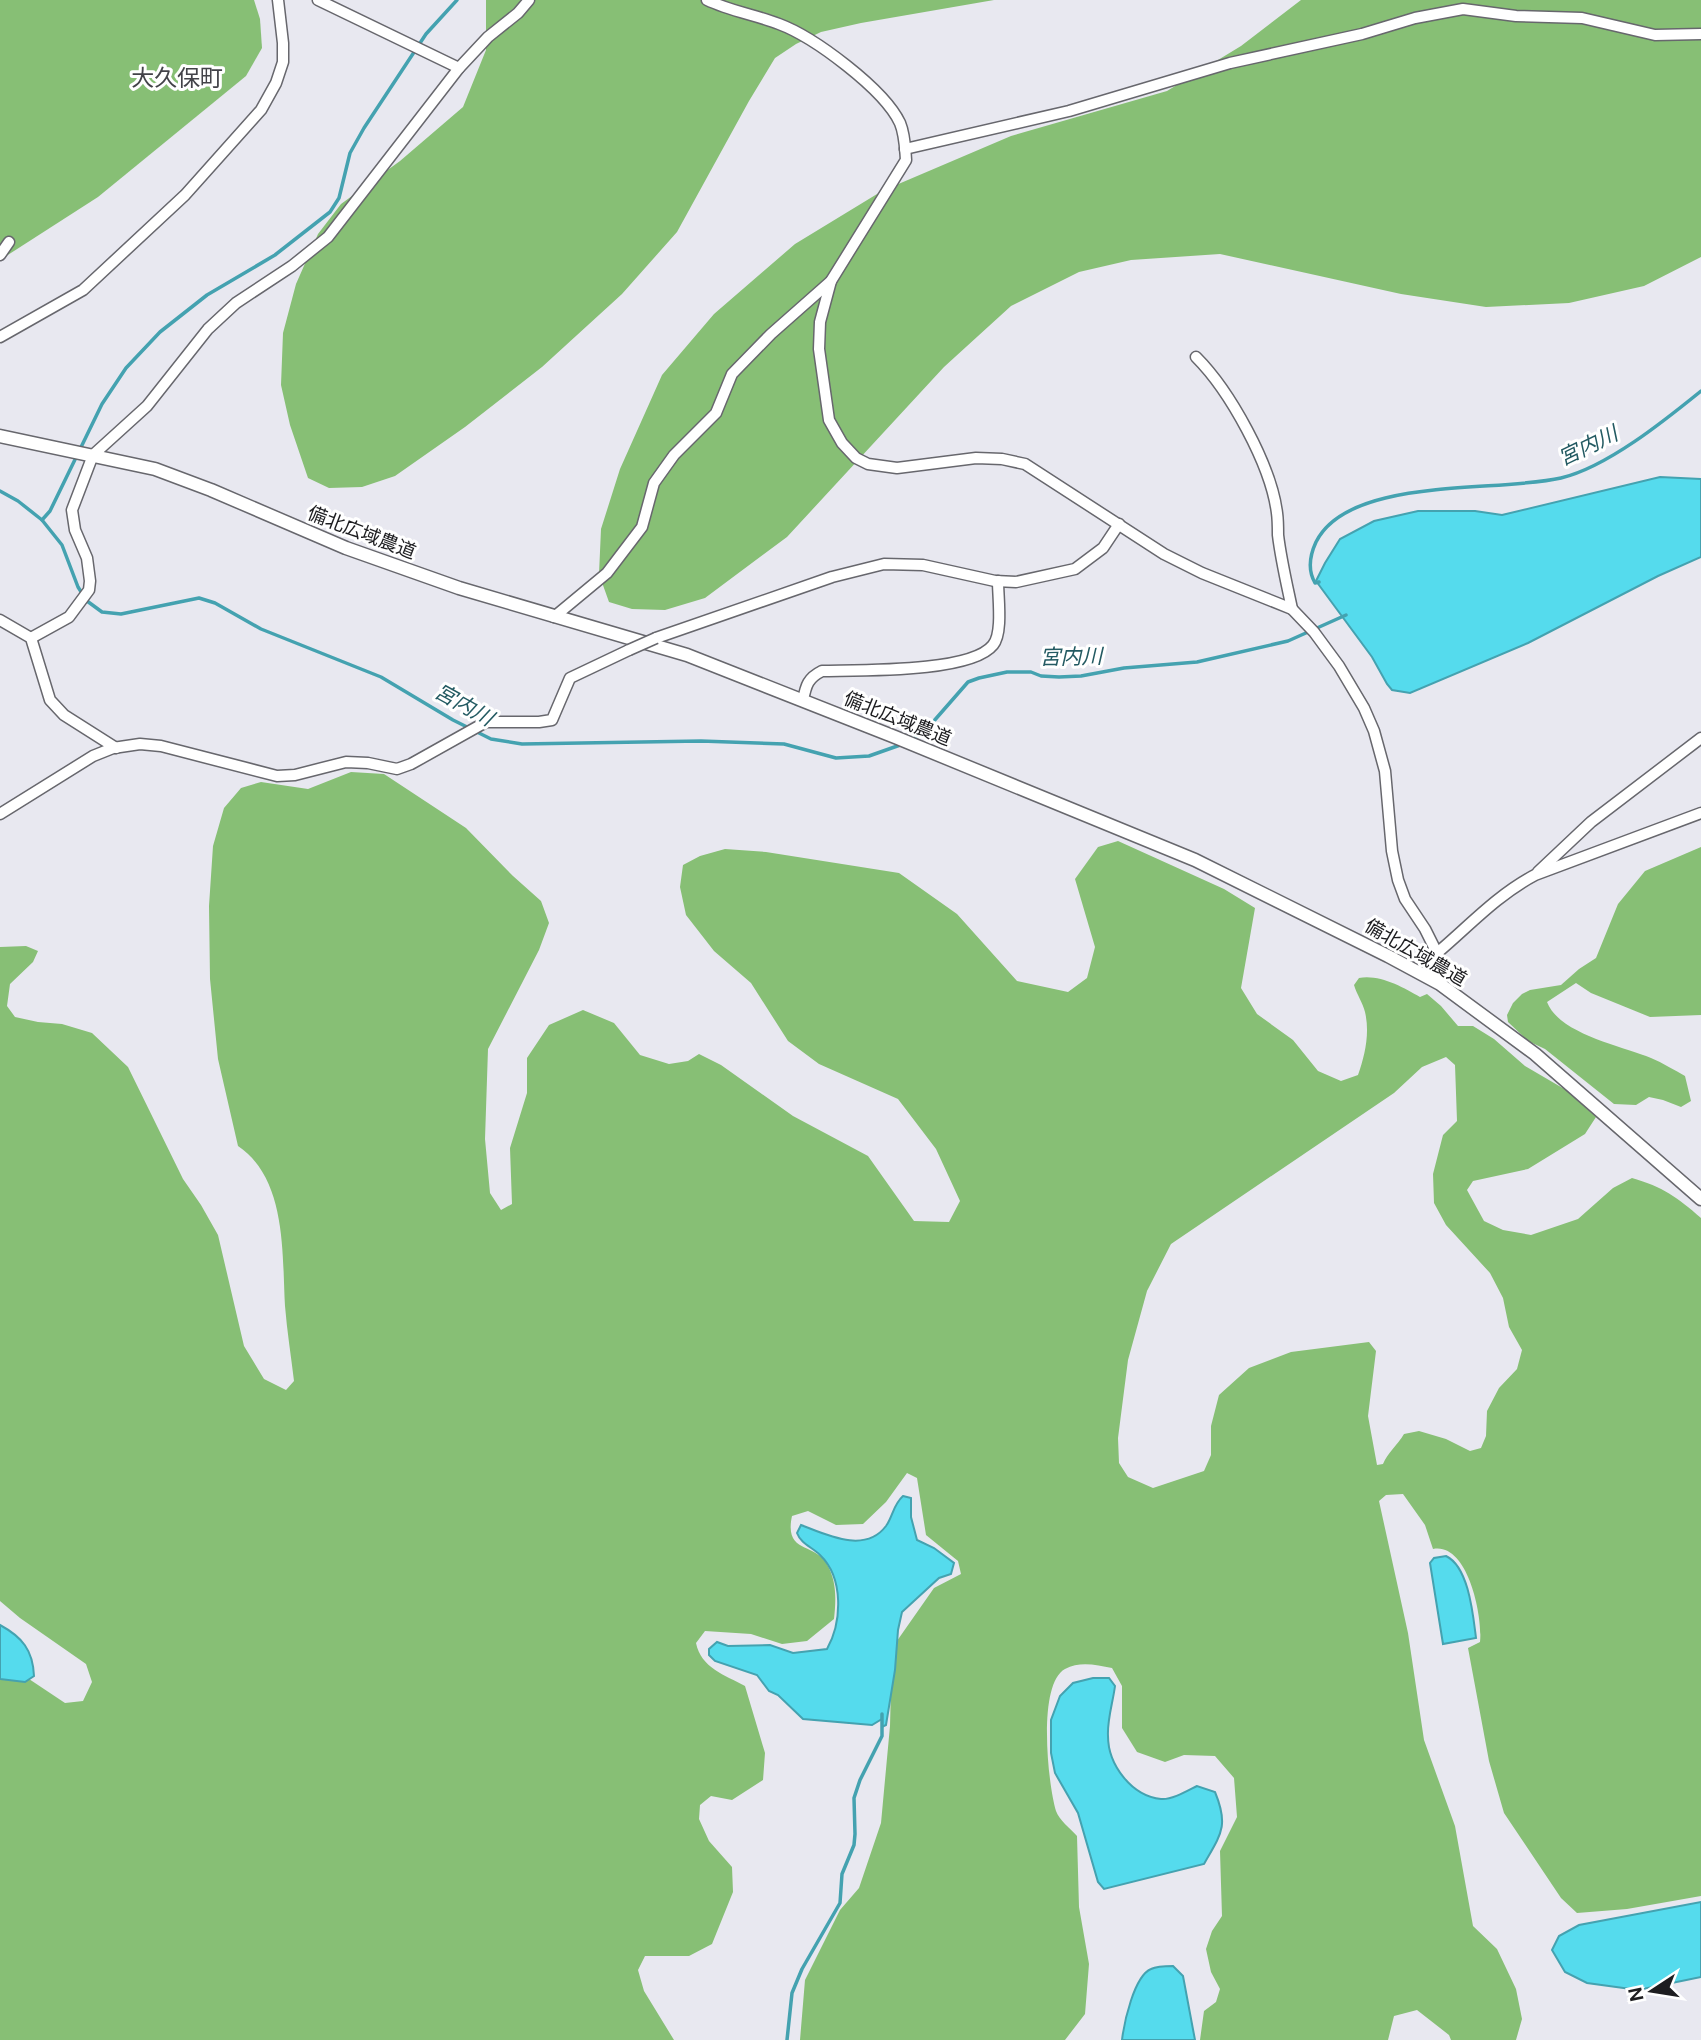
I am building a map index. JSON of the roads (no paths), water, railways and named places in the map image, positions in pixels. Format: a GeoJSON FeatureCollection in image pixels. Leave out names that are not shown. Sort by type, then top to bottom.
{"type":"FeatureCollection","features":[{"type":"Feature","properties":{"kind":"street"},"geometry":{"type":"LineString","coordinates":[[0,337],[83,290],[185,195],[261,110],[276,83],[283,62],[278,0]]}},
{"type":"Feature","properties":{"kind":"street"},"geometry":{"type":"LineString","coordinates":[[318,0],[459,68]]}},
{"type":"Feature","properties":{"kind":"street"},"geometry":{"type":"LineString","coordinates":[[31,638],[69,617],[89,590],[87,558],[75,530],[72,510],[93,455],[146,407],[208,328],[236,303],[292,266],[328,237],[459,68],[529,0]]}},
{"type":"Feature","properties":{"kind":"street"},"geometry":{"type":"LineString","coordinates":[[554,617],[607,573],[642,527],[654,483],[674,455],[716,413],[732,374],[771,334],[831,281],[906,160],[905,139],[899,122],[885,102],[812,39],[779,24],[707,0]]}},
{"type":"Feature","properties":{"kind":"street"},"geometry":{"type":"LineString","coordinates":[[905,149],[1069,111],[1230,63],[1463,9],[1516,16],[1582,18],[1655,35],[1701,34]]}},
{"type":"Feature","properties":{"kind":"street"},"geometry":{"type":"LineString","coordinates":[[0,255],[9,242]]}},
{"type":"Feature","properties":{"kind":"street"},"geometry":{"type":"LineString","coordinates":[[831,281],[820,322],[819,349],[829,420],[842,443],[856,458],[868,464],[897,468],[976,458],[1002,459],[1025,464],[1164,554],[1202,573],[1292,609],[1314,632],[1339,666],[1374,731],[1385,771],[1392,852],[1398,880],[1405,900],[1425,929],[1437,954],[1440,984]]}},
{"type":"Feature","properties":{"kind":"street"},"geometry":{"type":"LineString","coordinates":[[1196,357],[1210,371],[1263,463],[1277,512],[1278,536],[1292,609]]}},
{"type":"Feature","properties":{"kind":"street","name":"備北広域農道"},"geometry":{"type":"LineString","coordinates":[[0,436],[155,469],[346,548],[459,588],[687,655],[1195,860],[1440,984],[1535,1054],[1701,1199]]}},
{"type":"Feature","properties":{"kind":"street"},"geometry":{"type":"LineString","coordinates":[[0,814],[93,756],[116,748],[141,744],[161,746],[277,776],[295,775],[346,762],[369,763],[397,769],[411,764],[485,722],[552,720],[570,678],[656,638],[832,577],[884,564],[922,565],[998,581],[1016,582],[1075,569],[1102,548],[1119,524]]}},
{"type":"Feature","properties":{"kind":"street"},"geometry":{"type":"LineString","coordinates":[[803,700],[811,677],[822,671],[942,666],[975,656],[992,647],[998,635],[998,581]]}},
{"type":"Feature","properties":{"kind":"street"},"geometry":{"type":"LineString","coordinates":[[0,620],[31,638],[50,700],[64,715],[116,748]]}},
{"type":"Feature","properties":{"kind":"street"},"geometry":{"type":"LineString","coordinates":[[1535,875],[1584,828],[1701,738]]}},
{"type":"Feature","properties":{"kind":"street"},"geometry":{"type":"LineString","coordinates":[[1437,954],[1466,925],[1506,893],[1535,875],[1701,813]]}},
{"type":"Feature","properties":{"kind":"water"},"geometry":{"type":"Polygon","coordinates":[[[1660,477],[1701,479],[1701,557],[1658,576],[1528,643],[1410,693],[1392,690],[1372,657],[1316,581],[1340,539],[1374,521],[1418,511],[1475,511],[1502,515],[1660,477]]]}},
{"type":"Feature","properties":{"kind":"water"},"geometry":{"type":"Polygon","coordinates":[[[903,1496],[911,1498],[911,1517],[917,1540],[934,1548],[954,1563],[951,1574],[939,1578],[902,1612],[886,1725],[882,1727],[882,1719],[872,1725],[803,1719],[778,1695],[769,1691],[757,1675],[715,1661],[709,1655],[709,1649],[717,1642],[728,1646],[770,1645],[793,1653],[827,1649],[836,1626],[837,1588],[828,1565],[797,1533],[801,1525],[845,1540],[868,1539],[886,1526],[903,1496]]]}},
{"type":"Feature","properties":{"kind":"water"},"geometry":{"type":"Polygon","coordinates":[[[1446,1556],[1454,1562],[1465,1581],[1476,1638],[1443,1644],[1430,1563],[1434,1558],[1446,1556]]]}},
{"type":"Feature","properties":{"kind":"water"},"geometry":{"type":"Polygon","coordinates":[[[0,1625],[14,1634],[29,1652],[34,1676],[25,1682],[0,1679],[0,1625]]]}},
{"type":"Feature","properties":{"kind":"water"},"geometry":{"type":"Polygon","coordinates":[[[1093,1678],[1109,1678],[1115,1686],[1108,1724],[1109,1747],[1117,1767],[1131,1785],[1150,1797],[1161,1799],[1175,1797],[1197,1786],[1215,1792],[1222,1813],[1221,1829],[1204,1864],[1104,1889],[1098,1882],[1078,1813],[1055,1773],[1051,1753],[1051,1720],[1060,1696],[1073,1683],[1093,1678]]]}},
{"type":"Feature","properties":{"kind":"water"},"geometry":{"type":"Polygon","coordinates":[[[1701,1902],[1701,1977],[1638,1990],[1587,1983],[1565,1972],[1552,1950],[1559,1936],[1579,1925],[1701,1902]]]}},
{"type":"Feature","properties":{"kind":"water"},"geometry":{"type":"Polygon","coordinates":[[[1173,1966],[1183,1976],[1195,2040],[1122,2040],[1131,2001],[1145,1973],[1159,1967],[1173,1966]]]}},
{"type":"Feature","properties":{"kind":"waterway"},"geometry":{"type":"LineString","coordinates":[[42,520],[50,511],[102,404],[126,368],[160,332],[207,295],[275,255],[330,212],[339,198],[350,153],[364,128],[426,34],[457,0]]}},
{"type":"Feature","properties":{"kind":"waterway","name":"宮内川"},"geometry":{"type":"LineString","coordinates":[[1319,582],[1315,583],[1310,567],[1316,542],[1333,521],[1359,506],[1427,491],[1533,482],[1579,472],[1616,454],[1701,391]]}},
{"type":"Feature","properties":{"kind":"waterway","name":"宮内川"},"geometry":{"type":"LineString","coordinates":[[0,491],[42,520],[62,545],[78,587],[87,601],[102,612],[121,614],[199,598],[215,603],[261,629],[381,677],[453,720],[491,739],[522,744],[701,741],[784,744],[836,758],[869,756],[903,744]]}},
{"type":"Feature","properties":{"kind":"waterway","name":"宮内川"},"geometry":{"type":"LineString","coordinates":[[910,740],[926,730],[968,682],[979,678],[1007,672],[1031,672],[1041,676],[1059,677],[1081,676],[1124,668],[1197,662],[1288,641],[1346,615]]}},
{"type":"Feature","properties":{"kind":"waterway"},"geometry":{"type":"LineString","coordinates":[[787,2040],[792,1993],[802,1969],[840,1903],[842,1874],[854,1845],[854,1798],[882,1736],[882,1714]]}},
{"type":"Feature","properties":{"kind":"district","name":"大久保町"},"geometry":{"type":"Point","coordinates":[177,78]}}]}
